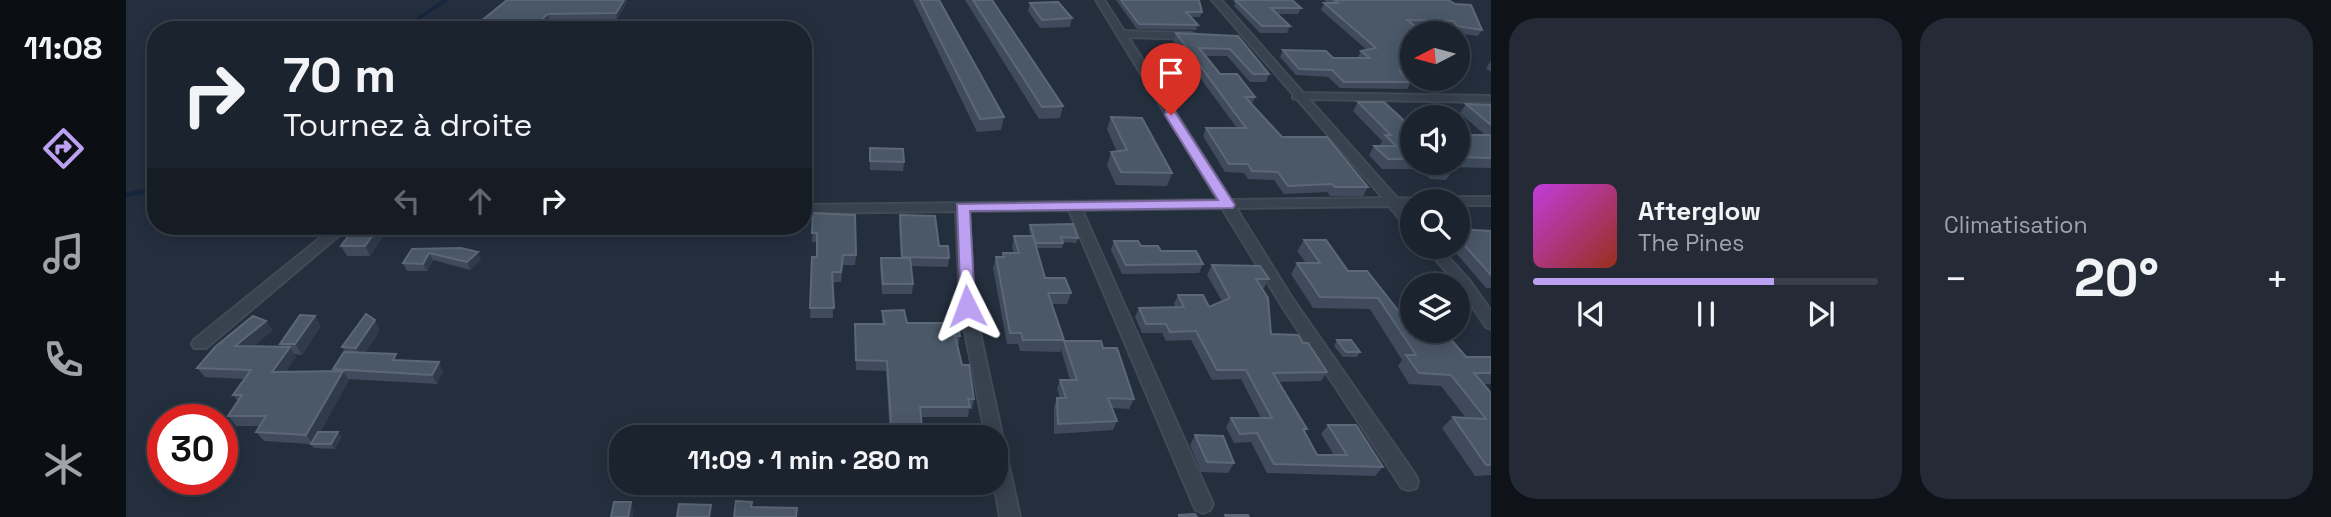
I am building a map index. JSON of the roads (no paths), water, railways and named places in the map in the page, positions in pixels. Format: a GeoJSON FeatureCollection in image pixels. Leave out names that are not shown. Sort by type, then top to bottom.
{"type":"FeatureCollection","features":[{"type":"Feature","properties":{"kind":"street"},"geometry":{"type":"LineString","coordinates":[[1100,0],[1289,305],[1409,482]]}},
{"type":"Feature","properties":{"kind":"street"},"geometry":{"type":"LineString","coordinates":[[1216,0],[1297,96],[1400,210]]}},
{"type":"Feature","properties":{"kind":"street"},"geometry":{"type":"LineString","coordinates":[[1120,34],[1197,36]]}},
{"type":"Feature","properties":{"kind":"street"},"geometry":{"type":"LineString","coordinates":[[1236,37],[1249,37]]}},
{"type":"Feature","properties":{"kind":"street"},"geometry":{"type":"LineString","coordinates":[[1297,96],[1491,99]]}},
{"type":"Feature","properties":{"kind":"street"},"geometry":{"type":"LineString","coordinates":[[1470,201],[1491,201]]}},
{"type":"Feature","properties":{"kind":"street"},"geometry":{"type":"LineString","coordinates":[[812,209],[1400,202]]}},
{"type":"Feature","properties":{"kind":"street"},"geometry":{"type":"LineString","coordinates":[[1074,206],[1203,504]]}},
{"type":"Feature","properties":{"kind":"street"},"geometry":{"type":"LineString","coordinates":[[962,207],[967,306],[992,425]]}},
{"type":"Feature","properties":{"kind":"street"},"geometry":{"type":"LineString","coordinates":[[200,344],[332,235]]}},
{"type":"Feature","properties":{"kind":"street"},"geometry":{"type":"LineString","coordinates":[[1442,259],[1491,323]]}},
{"type":"Feature","properties":{"kind":"street"},"geometry":{"type":"LineString","coordinates":[[1006,495],[1010,517]]}},
{"type":"Feature","properties":{"kind":"waterway"},"geometry":{"type":"LineString","coordinates":[[414,21],[446,0]]}},
{"type":"Feature","properties":{"kind":"waterway"},"geometry":{"type":"LineString","coordinates":[[126,195],[147,191]]}}]}
